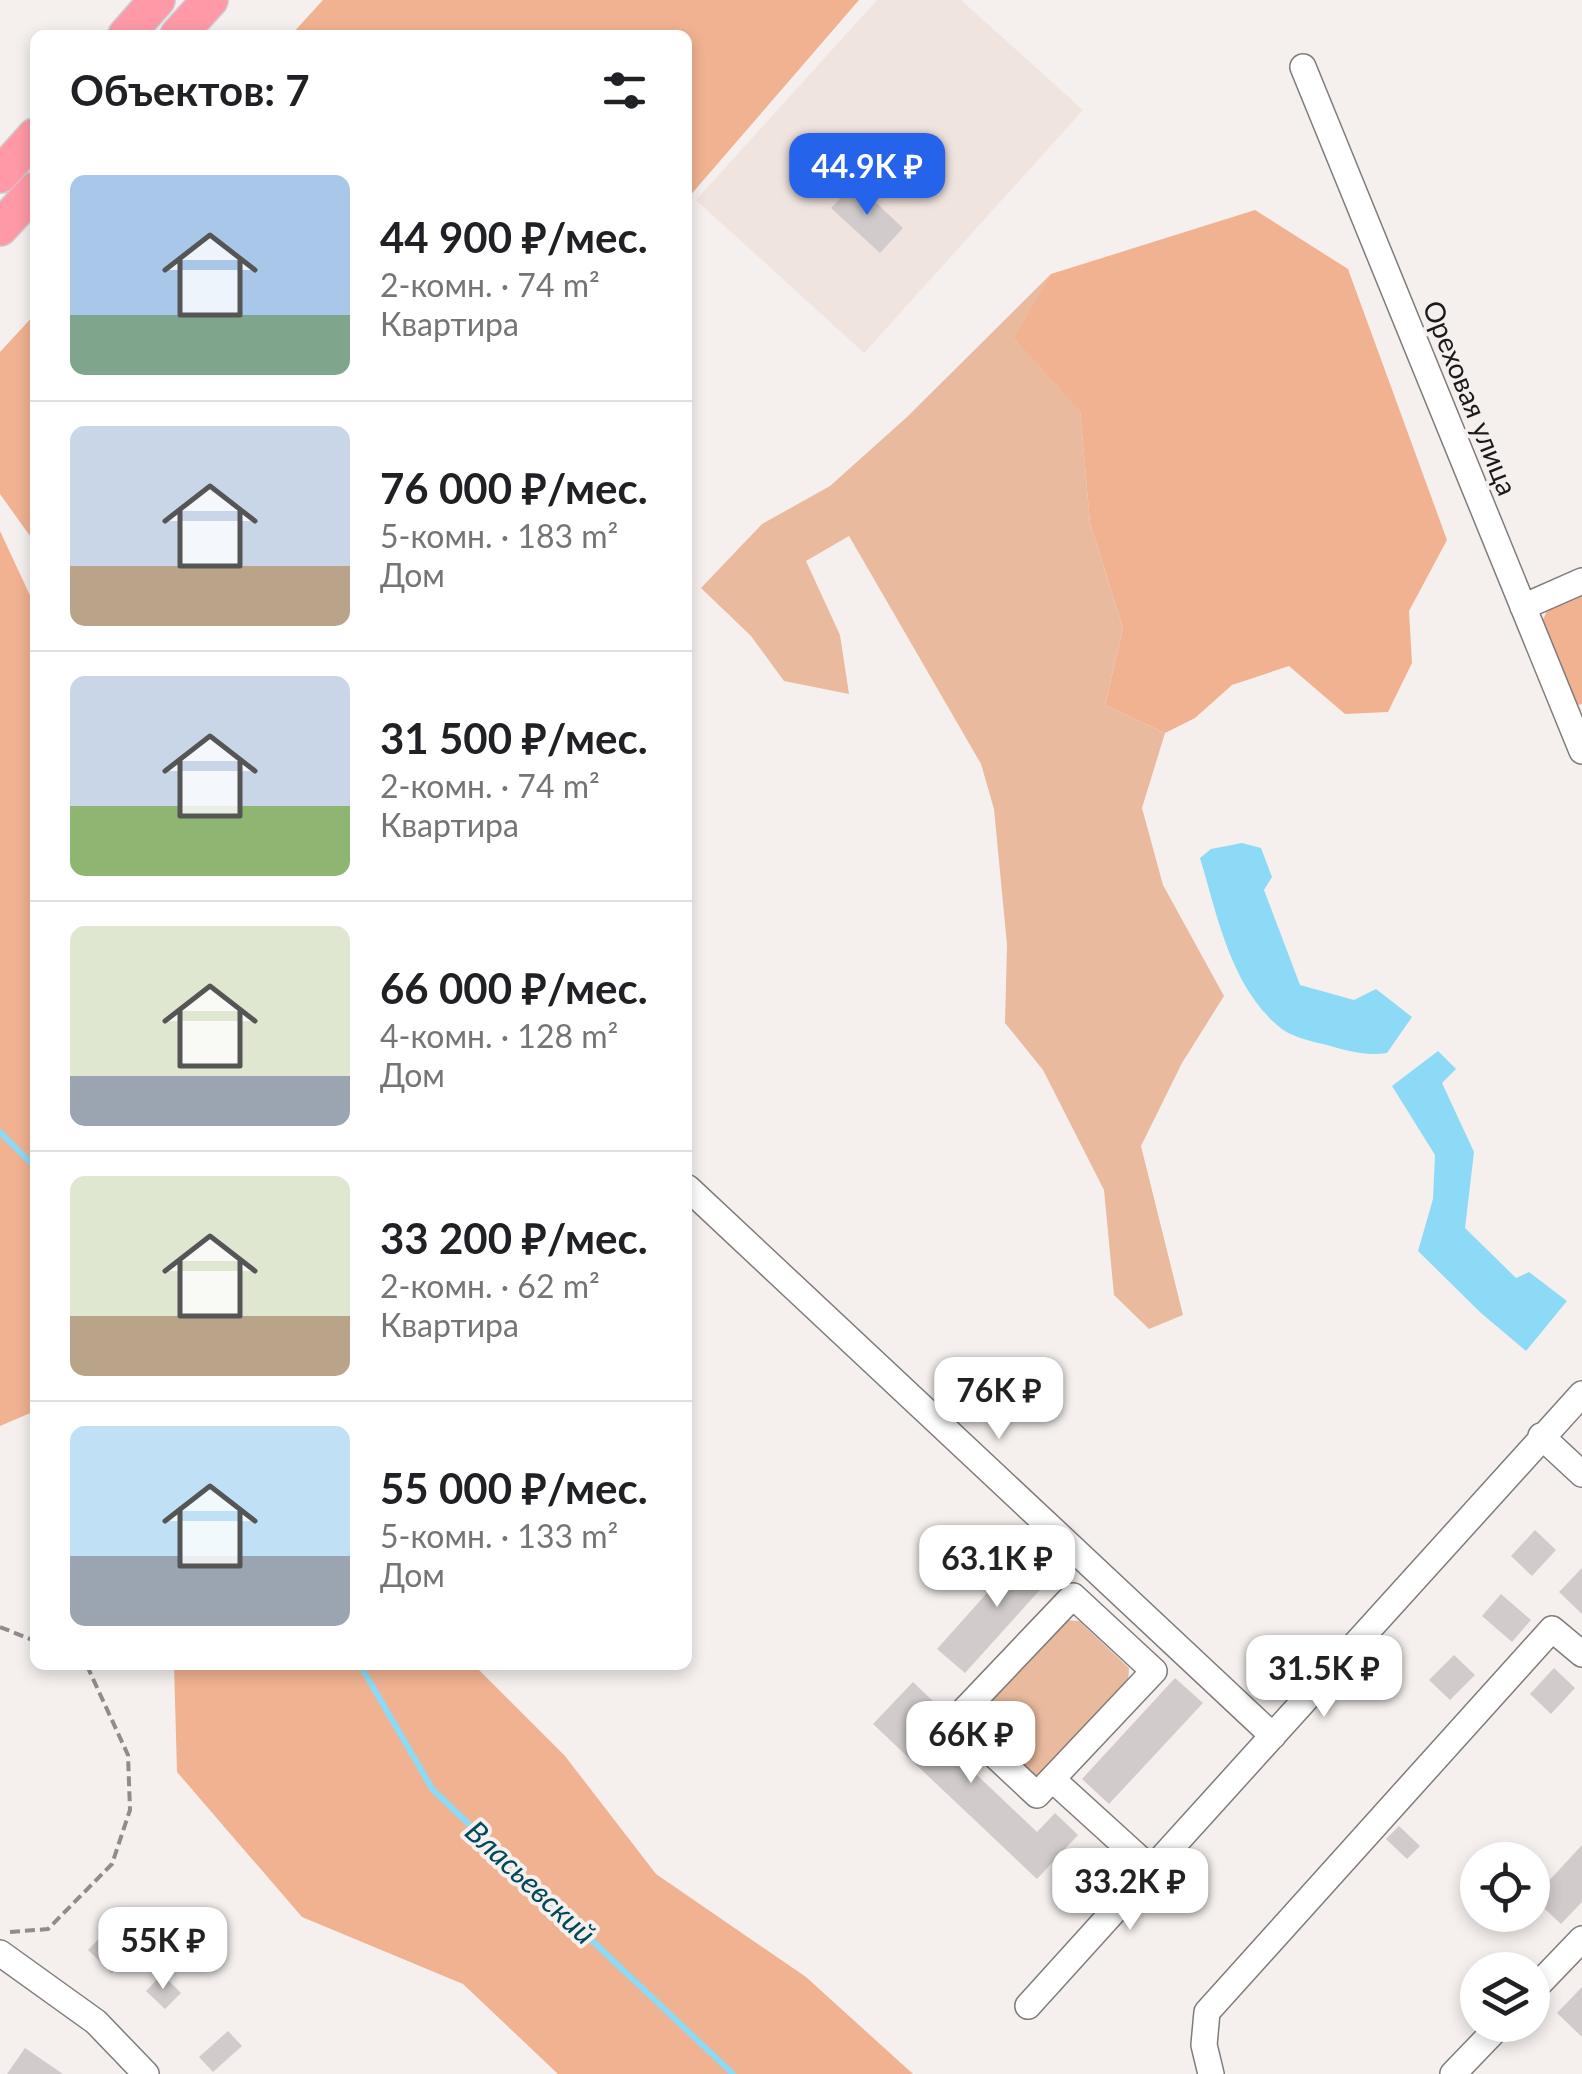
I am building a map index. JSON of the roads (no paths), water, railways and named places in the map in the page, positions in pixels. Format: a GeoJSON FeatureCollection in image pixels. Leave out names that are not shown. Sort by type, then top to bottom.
{"type":"FeatureCollection","features":[{"type":"Feature","properties":{"kind":"highway"},"geometry":{"type":"LineString","coordinates":[[183,30],[210,0]]}},
{"type":"Feature","properties":{"kind":"highway"},"geometry":{"type":"LineString","coordinates":[[130,30],[155,1]]}},
{"type":"Feature","properties":{"kind":"highway"},"geometry":{"type":"LineString","coordinates":[[0,175],[30,142]]}},
{"type":"Feature","properties":{"kind":"highway"},"geometry":{"type":"LineString","coordinates":[[0,228],[30,195]]}},
{"type":"Feature","properties":{"kind":"street","name":"Ореховая улица"},"geometry":{"type":"LineString","coordinates":[[1303,67],[1582,751]]}},
{"type":"Feature","properties":{"kind":"street"},"geometry":{"type":"LineString","coordinates":[[1523,607],[1582,582]]}},
{"type":"Feature","properties":{"kind":"street"},"geometry":{"type":"LineString","coordinates":[[692,1192],[1273,1736]]}},
{"type":"Feature","properties":{"kind":"street"},"geometry":{"type":"LineString","coordinates":[[1028,2006],[1582,1394]]}},
{"type":"Feature","properties":{"kind":"street"},"geometry":{"type":"LineString","coordinates":[[1541,1436],[1582,1474]]}},
{"type":"Feature","properties":{"kind":"street"},"geometry":{"type":"LineString","coordinates":[[1072,1596],[1154,1672],[1052,1779],[1038,1795],[956,1719],[1072,1596]]}},
{"type":"Feature","properties":{"kind":"street"},"geometry":{"type":"LineString","coordinates":[[1211,2074],[1204,2045],[1207,2012],[1552,1629],[1582,1654]]}},
{"type":"Feature","properties":{"kind":"street"},"geometry":{"type":"LineString","coordinates":[[1052,1779],[1150,1868]]}},
{"type":"Feature","properties":{"kind":"street"},"geometry":{"type":"LineString","coordinates":[[1550,1972],[1582,1939]]}},
{"type":"Feature","properties":{"kind":"street"},"geometry":{"type":"LineString","coordinates":[[5,1942],[96,2022],[134,2070]]}},
{"type":"Feature","properties":{"kind":"street"},"geometry":{"type":"LineString","coordinates":[[1453,2074],[1484,2042]]}},
{"type":"Feature","properties":{"kind":"water"},"geometry":{"type":"Polygon","coordinates":[[[1242,843],[1261,848],[1272,877],[1264,890],[1300,985],[1354,1000],[1376,989],[1412,1017],[1387,1053],[1357,1052],[1294,1036],[1261,1008],[1227,947],[1200,858],[1211,849],[1242,843]]]}},
{"type":"Feature","properties":{"kind":"water"},"geometry":{"type":"Polygon","coordinates":[[[1438,1051],[1456,1069],[1442,1083],[1474,1152],[1465,1228],[1516,1278],[1529,1272],[1567,1301],[1526,1351],[1418,1251],[1433,1199],[1435,1155],[1392,1086],[1438,1051]]]}},
{"type":"Feature","properties":{"kind":"waterway","name":"Власьевский"},"geometry":{"type":"LineString","coordinates":[[0,1132],[30,1162]]}},
{"type":"Feature","properties":{"kind":"waterway","name":"Власьевский"},"geometry":{"type":"LineString","coordinates":[[363,1670],[433,1790],[733,2074]]}}]}
